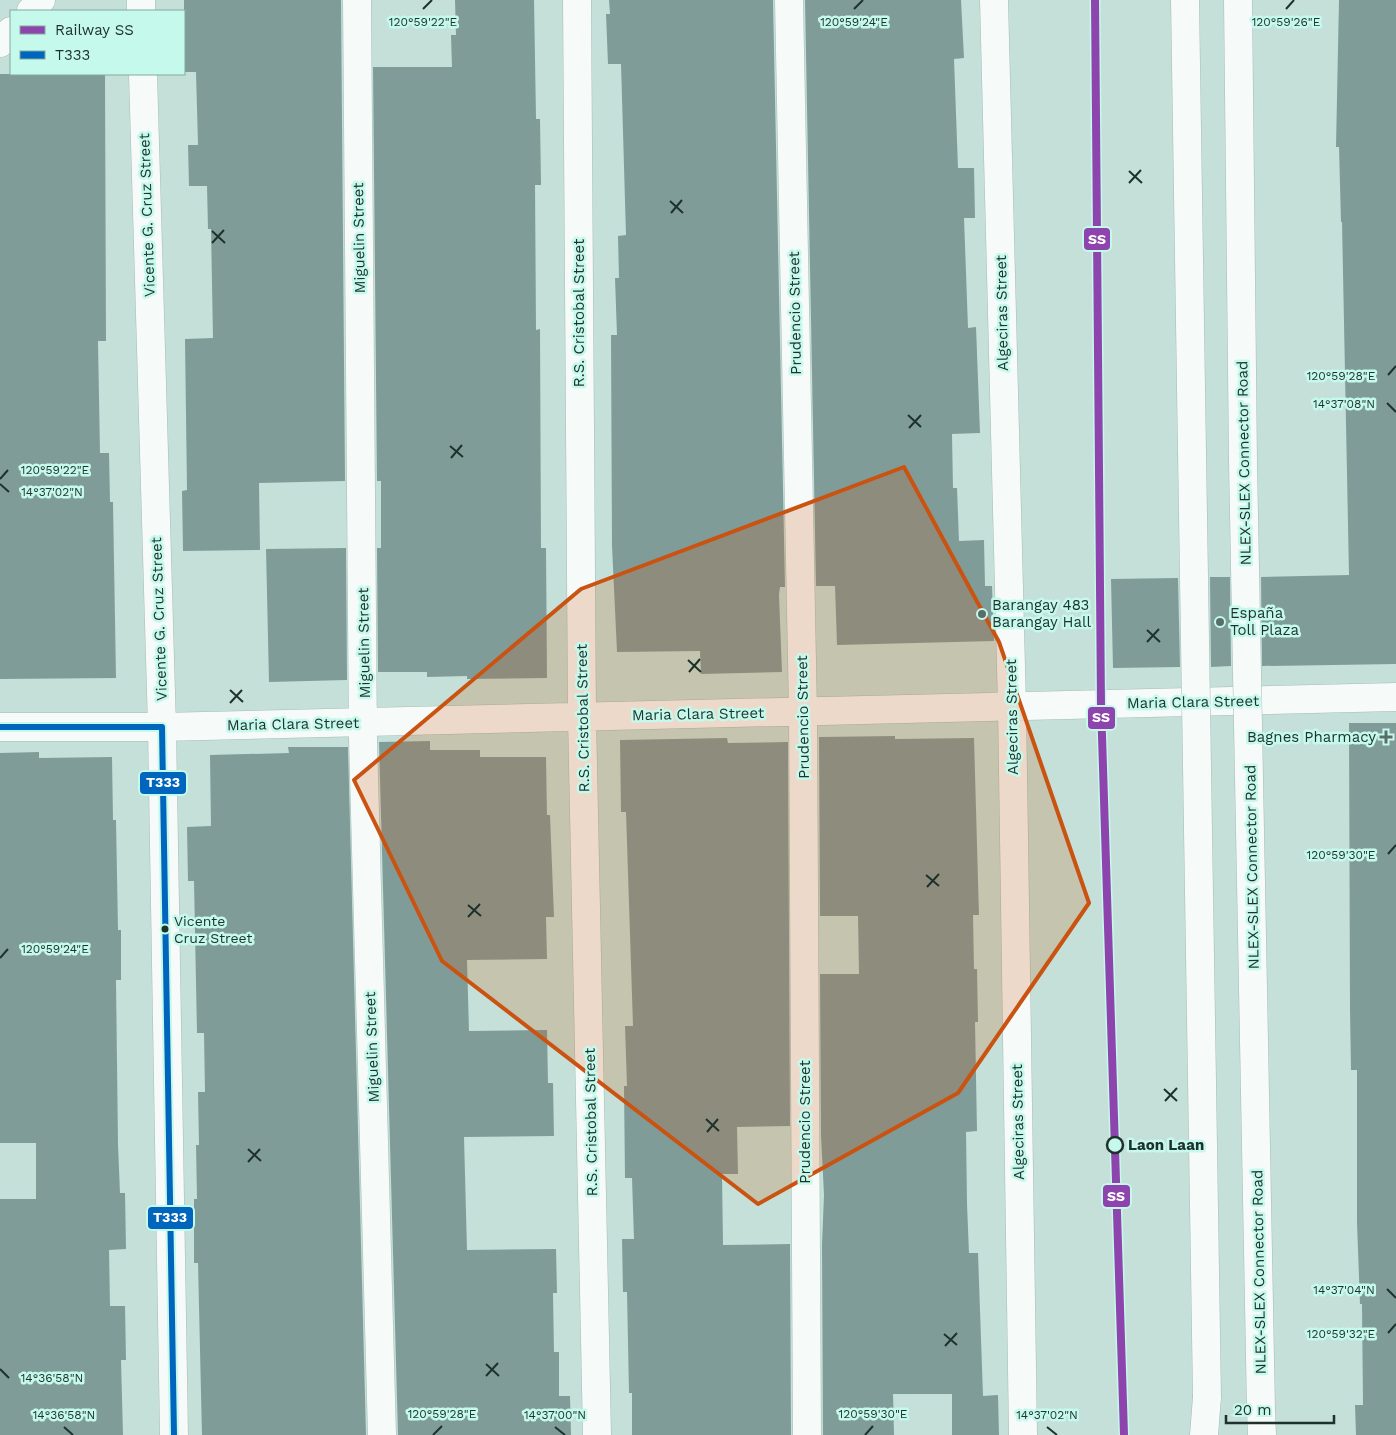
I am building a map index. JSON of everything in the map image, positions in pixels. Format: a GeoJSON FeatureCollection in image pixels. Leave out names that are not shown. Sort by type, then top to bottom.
{"type":"FeatureCollection","features":[{"type":"Feature","properties":{"kind":"main road"},"geometry":{"type":"LineString","coordinates":[[31,10],[41,0]]}},
{"type":"Feature","properties":{"kind":"main road","name":"Miguelin Street"},"geometry":{"type":"LineString","coordinates":[[357,0],[364,722],[382,1435]]}},
{"type":"Feature","properties":{"kind":"main road","name":"R.S. Cristobal Street"},"geometry":{"type":"LineString","coordinates":[[577,0],[582,717],[597,1435]]}},
{"type":"Feature","properties":{"kind":"main road","name":"Prudencio Street"},"geometry":{"type":"LineString","coordinates":[[789,0],[803,712],[807,1435]]}},
{"type":"Feature","properties":{"kind":"main road","name":"Algeciras Street"},"geometry":{"type":"LineString","coordinates":[[994,0],[1012,706],[1023,1435]]}},
{"type":"Feature","properties":{"kind":"main road"},"geometry":{"type":"LineString","coordinates":[[1185,0],[1208,1435]]}},
{"type":"Feature","properties":{"kind":"main road","name":"NLEX-SLEX Connector Road"},"geometry":{"type":"LineString","coordinates":[[1238,0],[1243,462],[1262,1435]]}},
{"type":"Feature","properties":{"kind":"main road"},"geometry":{"type":"LineString","coordinates":[[0,43],[10,32]]}},
{"type":"Feature","properties":{"kind":"main road","name":"Vicente G. Cruz Street"},"geometry":{"type":"LineString","coordinates":[[143,75],[162,727],[174,1435]]}},
{"type":"Feature","properties":{"kind":"main road","name":"Maria Clara Street"},"geometry":{"type":"LineString","coordinates":[[0,728],[162,727],[1396,697]]}},
{"type":"Feature","properties":{"kind":"main road"},"geometry":{"type":"LineString","coordinates":[[1204,1435],[1207,1397]]}},
{"type":"Feature","properties":{"kind":"highlighted area"},"geometry":{"type":"Polygon","coordinates":[[[904,467],[999,642],[1089,903],[958,1093],[758,1204],[442,961],[354,780],[581,589],[904,467]]]}},
{"type":"Feature","properties":{"kind":"building"},"geometry":{"type":"Polygon","coordinates":[[[184,0],[341,0],[345,481],[259,483],[260,550],[183,551],[182,491],[187,490],[185,339],[213,338],[211,229],[208,229],[207,186],[189,186],[188,145],[198,145],[196,72],[185,72],[184,0]]]}},
{"type":"Feature","properties":{"kind":"building"},"geometry":{"type":"Polygon","coordinates":[[[455,0],[534,0],[536,119],[540,119],[541,185],[535,185],[536,330],[540,329],[541,548],[546,548],[547,678],[467,679],[467,676],[427,677],[427,672],[378,672],[377,548],[381,548],[381,481],[377,481],[373,67],[452,67],[451,35],[456,35],[455,0]]]}},
{"type":"Feature","properties":{"kind":"building"},"geometry":{"type":"Polygon","coordinates":[[[609,0],[773,0],[785,587],[780,587],[779,595],[782,672],[701,674],[700,651],[617,652],[612,546],[611,335],[617,335],[615,278],[619,278],[618,236],[626,235],[621,64],[608,64],[606,14],[610,14],[609,0]]]}},
{"type":"Feature","properties":{"kind":"building"},"geometry":{"type":"Polygon","coordinates":[[[805,0],[961,0],[964,58],[954,59],[958,168],[974,168],[975,218],[964,218],[968,328],[976,327],[980,433],[952,434],[953,488],[957,488],[959,541],[984,540],[985,586],[992,586],[994,641],[837,645],[835,586],[816,586],[805,0]]]}},
{"type":"Feature","properties":{"kind":"building"},"geometry":{"type":"Polygon","coordinates":[[[1339,0],[1396,0],[1396,664],[1262,666],[1261,577],[1349,575],[1342,222],[1339,147],[1336,147],[1339,0]]]}},
{"type":"Feature","properties":{"kind":"building"},"geometry":{"type":"Polygon","coordinates":[[[0,74],[105,75],[106,341],[98,341],[100,453],[109,453],[110,502],[113,502],[116,678],[0,679],[0,74]]]}},
{"type":"Feature","properties":{"kind":"building"},"geometry":{"type":"Polygon","coordinates":[[[346,548],[347,680],[269,682],[266,549],[346,548]]]}},
{"type":"Feature","properties":{"kind":"building"},"geometry":{"type":"Polygon","coordinates":[[[1210,577],[1230,577],[1231,666],[1211,667],[1210,577]]]}},
{"type":"Feature","properties":{"kind":"building"},"geometry":{"type":"Polygon","coordinates":[[[1178,578],[1180,667],[1113,668],[1111,579],[1178,578]]]}},
{"type":"Feature","properties":{"kind":"building"},"geometry":{"type":"Polygon","coordinates":[[[1349,723],[1396,723],[1396,1435],[1356,1435],[1355,1405],[1363,1405],[1362,1304],[1360,1304],[1357,1223],[1357,1070],[1351,1070],[1349,723]]]}},
{"type":"Feature","properties":{"kind":"building"},"geometry":{"type":"Polygon","coordinates":[[[895,736],[895,739],[974,738],[979,915],[973,915],[974,969],[977,969],[978,1022],[975,1022],[977,1131],[966,1132],[967,1204],[969,1253],[978,1253],[983,1396],[998,1395],[999,1435],[952,1435],[952,1394],[893,1394],[894,1435],[823,1435],[822,1244],[824,1195],[821,1135],[820,974],[859,974],[858,916],[820,916],[819,737],[895,736]]]}},
{"type":"Feature","properties":{"kind":"building"},"geometry":{"type":"Polygon","coordinates":[[[727,738],[728,743],[788,742],[790,1126],[737,1127],[738,1174],[722,1174],[723,1245],[790,1244],[791,1435],[632,1435],[632,1393],[629,1393],[627,1292],[623,1292],[622,1239],[634,1239],[632,1178],[625,1178],[624,1086],[627,1086],[625,1026],[633,1026],[626,812],[621,812],[620,740],[727,738]]]}},
{"type":"Feature","properties":{"kind":"building"},"geometry":{"type":"Polygon","coordinates":[[[430,741],[430,750],[480,750],[480,757],[546,757],[547,815],[550,815],[554,917],[546,917],[547,959],[467,960],[469,1031],[547,1030],[548,1083],[553,1083],[554,1136],[464,1137],[467,1250],[556,1249],[557,1293],[553,1293],[554,1352],[559,1352],[559,1396],[570,1396],[571,1435],[398,1435],[379,742],[430,741]]]}},
{"type":"Feature","properties":{"kind":"building"},"geometry":{"type":"Polygon","coordinates":[[[288,747],[348,747],[366,1435],[202,1435],[198,1263],[194,1263],[194,1199],[197,1199],[196,1145],[199,1145],[198,1092],[205,1092],[204,1033],[197,1033],[194,881],[188,881],[187,827],[211,826],[210,755],[289,753],[288,747]]]}},
{"type":"Feature","properties":{"kind":"building"},"geometry":{"type":"Polygon","coordinates":[[[39,752],[39,758],[112,757],[113,820],[116,820],[118,930],[121,930],[121,980],[116,980],[118,1145],[120,1193],[125,1193],[126,1249],[109,1250],[110,1306],[125,1306],[126,1360],[121,1360],[123,1435],[0,1435],[0,1199],[36,1199],[36,1143],[0,1143],[0,753],[39,752]]]}},
{"type":"Feature","properties":{"kind":"rail line","name":"SS"},"geometry":{"type":"LineString","coordinates":[[1095,0],[1101,704],[1124,1435]]}},
{"type":"Feature","properties":{"kind":"transit line","name":"T333"},"geometry":{"type":"LineString","coordinates":[[0,727],[162,727],[174,1435]]}},
{"type":"Feature","properties":{"kind":"place","name":"Barangay 483 Barangay Hall"},"geometry":{"type":"Point","coordinates":[982,614]}},
{"type":"Feature","properties":{"kind":"place","name":"España Toll Plaza"},"geometry":{"type":"Point","coordinates":[1220,622]}},
{"type":"Feature","properties":{"kind":"place","name":"Bagnes Pharmacy"},"geometry":{"type":"Point","coordinates":[1386,737]}},
{"type":"Feature","properties":{"kind":"place","name":"Vicente Cruz Street"},"geometry":{"type":"Point","coordinates":[165,929]}},
{"type":"Feature","properties":{"kind":"place","name":"Laon Laan"},"geometry":{"type":"Point","coordinates":[1115,1145]}}]}
